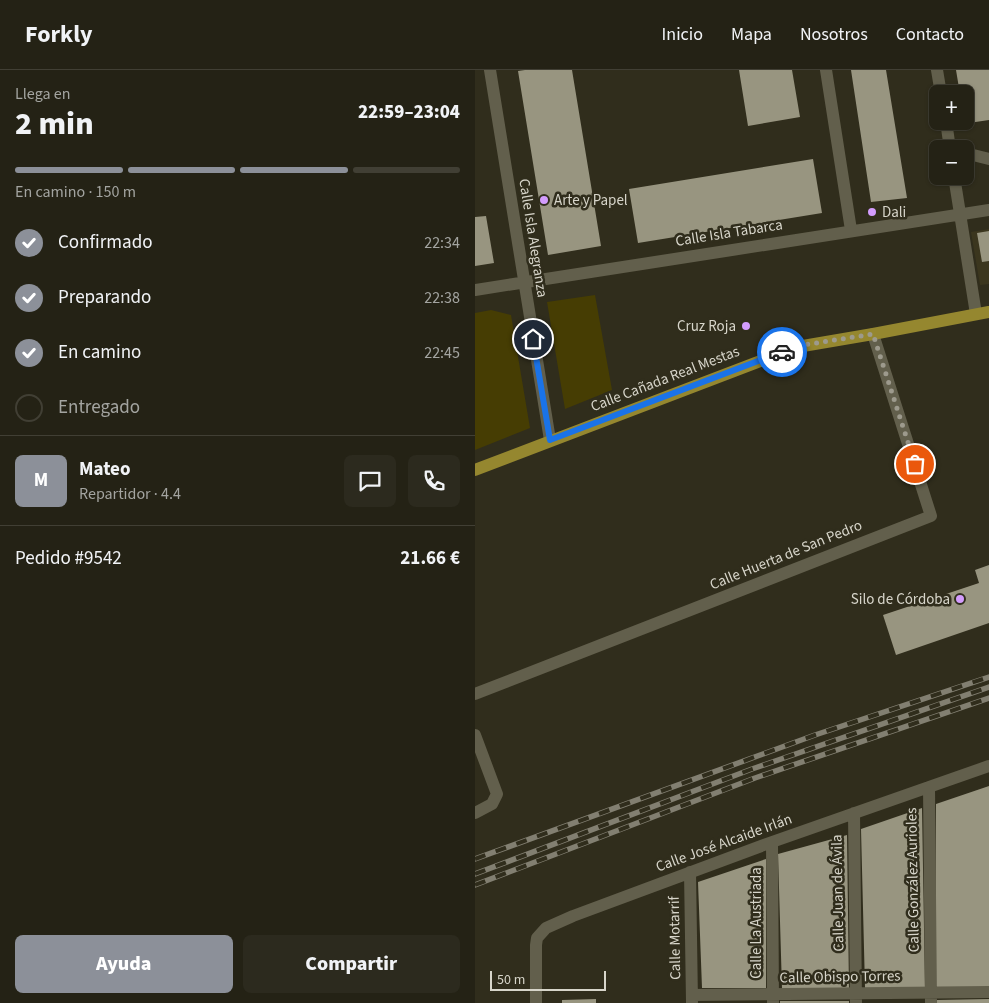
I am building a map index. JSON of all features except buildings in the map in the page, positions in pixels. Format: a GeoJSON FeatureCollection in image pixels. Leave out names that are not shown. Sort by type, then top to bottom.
{"type":"FeatureCollection","features":[{"type":"Feature","properties":{"kind":"main road","name":"Calle Cañada Real Mestas"},"geometry":{"type":"LineString","coordinates":[[475,470],[797,346],[983,313]]}},
{"type":"Feature","properties":{"kind":"street","name":"Calle Isla Alegranza"},"geometry":{"type":"LineString","coordinates":[[490,70],[523,283],[550,440]]}},
{"type":"Feature","properties":{"kind":"street"},"geometry":{"type":"LineString","coordinates":[[825,70],[851,230]]}},
{"type":"Feature","properties":{"kind":"street"},"geometry":{"type":"LineString","coordinates":[[937,70],[940,85]]}},
{"type":"Feature","properties":{"kind":"street"},"geometry":{"type":"LineString","coordinates":[[974,155],[989,159]]}},
{"type":"Feature","properties":{"kind":"street"},"geometry":{"type":"LineString","coordinates":[[955,185],[960,214],[983,313]]}},
{"type":"Feature","properties":{"kind":"street","name":"Calle Isla Tabarca"},"geometry":{"type":"LineString","coordinates":[[475,290],[989,210]]}},
{"type":"Feature","properties":{"kind":"street","name":"Calle Huerta de San Pedro"},"geometry":{"type":"LineString","coordinates":[[475,694],[931,516],[873,334]]}},
{"type":"Feature","properties":{"kind":"street"},"geometry":{"type":"LineString","coordinates":[[475,734],[497,794],[492,804],[475,813]]}},
{"type":"Feature","properties":{"kind":"street","name":"Calle José Alcaide Irlán"},"geometry":{"type":"LineString","coordinates":[[536,1003],[536,945],[537,938],[546,928],[573,916],[772,842],[989,766]]}},
{"type":"Feature","properties":{"kind":"street","name":"Calle González Aurioles"},"geometry":{"type":"LineString","coordinates":[[929,787],[931,998]]}},
{"type":"Feature","properties":{"kind":"street","name":"Calle Juan de Ávila"},"geometry":{"type":"LineString","coordinates":[[854,813],[856,998]]}},
{"type":"Feature","properties":{"kind":"street","name":"Calle La Austriada"},"geometry":{"type":"LineString","coordinates":[[772,842],[773,998]]}},
{"type":"Feature","properties":{"kind":"street","name":"Calle Motarrif"},"geometry":{"type":"LineString","coordinates":[[690,872],[692,999]]}},
{"type":"Feature","properties":{"kind":"street","name":"Calle Obispo Torres"},"geometry":{"type":"LineString","coordinates":[[692,999],[931,998],[989,992]]}},
{"type":"Feature","properties":{"kind":"shaded area"},"geometry":{"type":"Polygon","coordinates":[[[989,229],[989,284],[980,285],[971,232],[989,229]]]}},
{"type":"Feature","properties":{"kind":"shaded area"},"geometry":{"type":"Polygon","coordinates":[[[595,295],[612,390],[565,409],[547,302],[595,295]]]}},
{"type":"Feature","properties":{"kind":"shaded area"},"geometry":{"type":"Polygon","coordinates":[[[491,310],[511,315],[530,428],[475,450],[475,313],[491,310]]]}},
{"type":"Feature","properties":{"kind":"railway"},"geometry":{"type":"LineString","coordinates":[[475,859],[815,735],[989,677]]}},
{"type":"Feature","properties":{"kind":"railway"},"geometry":{"type":"LineString","coordinates":[[475,874],[752,769],[989,687]]}},
{"type":"Feature","properties":{"kind":"railway"},"geometry":{"type":"LineString","coordinates":[[475,885],[755,778],[989,698]]}},
{"type":"Feature","properties":{"kind":"way so far"},"geometry":{"type":"LineString","coordinates":[[782,352],[797,346],[873,334],[915,464]]}},
{"type":"Feature","properties":{"kind":"place","name":"Arte y Papel"},"geometry":{"type":"Point","coordinates":[544,200]}},
{"type":"Feature","properties":{"kind":"place","name":"Dali"},"geometry":{"type":"Point","coordinates":[872,212]}},
{"type":"Feature","properties":{"kind":"place","name":"Cruz Roja"},"geometry":{"type":"Point","coordinates":[746,326]}},
{"type":"Feature","properties":{"kind":"place","name":"Silo de Córdoba"},"geometry":{"type":"Point","coordinates":[960,599]}},
{"type":"Feature","properties":{"kind":"route"},"geometry":{"type":"LineString","coordinates":[[533,339],[550,440],[782,352]]}}]}
